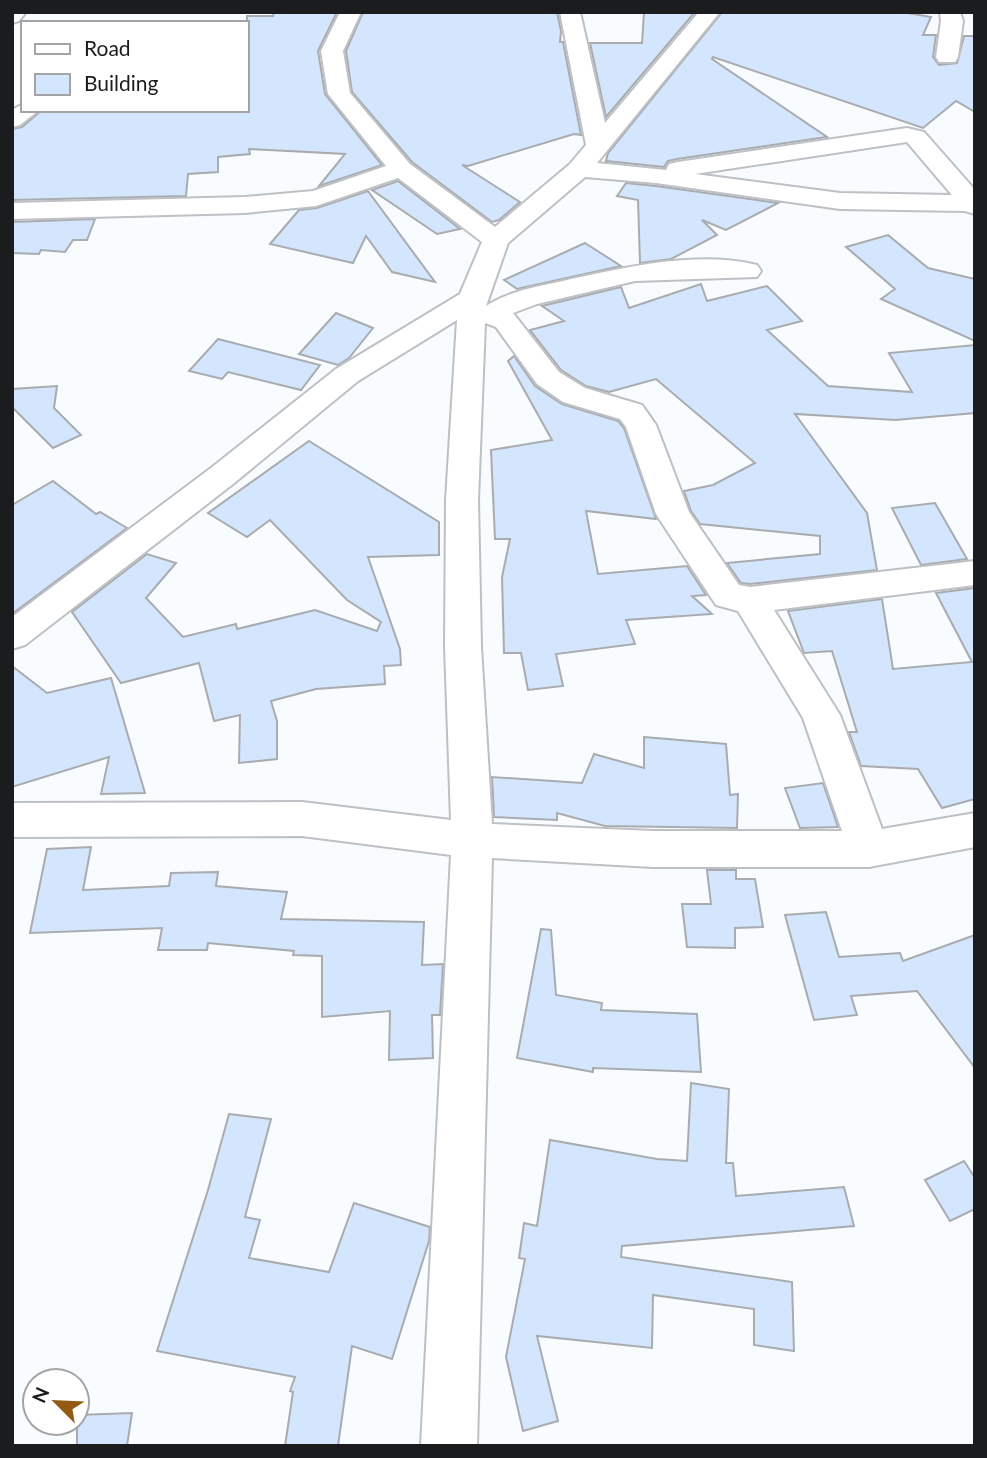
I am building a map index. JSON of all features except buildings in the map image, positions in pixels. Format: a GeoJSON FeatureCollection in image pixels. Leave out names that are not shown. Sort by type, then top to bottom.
{"type":"FeatureCollection","features":[{"type":"Feature","properties":{"kind":"street"},"geometry":{"type":"LineString","coordinates":[[12,17],[16,12]]}},
{"type":"Feature","properties":{"kind":"street"},"geometry":{"type":"LineString","coordinates":[[351,12],[332,51],[339,94],[401,169],[496,240]]}},
{"type":"Feature","properties":{"kind":"street"},"geometry":{"type":"LineString","coordinates":[[570,12],[598,145]]}},
{"type":"Feature","properties":{"kind":"street"},"geometry":{"type":"LineString","coordinates":[[449,1446],[472,841],[463,647],[461,500],[478,310],[496,240],[579,169],[641,98],[710,12]]}},
{"type":"Feature","properties":{"kind":"street"},"geometry":{"type":"LineString","coordinates":[[947,57],[952,21],[950,12]]}},
{"type":"Feature","properties":{"kind":"street"},"geometry":{"type":"LineString","coordinates":[[656,176],[689,165],[907,135],[916,137],[973,204]]}},
{"type":"Feature","properties":{"kind":"street"},"geometry":{"type":"LineString","coordinates":[[12,211],[166,209],[281,202],[316,198],[401,169]]}},
{"type":"Feature","properties":{"kind":"street"},"geometry":{"type":"LineString","coordinates":[[579,169],[656,176],[840,201],[973,204]]}},
{"type":"Feature","properties":{"kind":"street"},"geometry":{"type":"LineString","coordinates":[[12,636],[222,476],[346,375],[478,310],[635,273],[709,269],[747,271]]}},
{"type":"Feature","properties":{"kind":"street"},"geometry":{"type":"LineString","coordinates":[[478,310],[506,321],[548,378],[574,395],[631,412],[641,425],[673,514],[728,596],[750,600],[975,573]]}},
{"type":"Feature","properties":{"kind":"street"},"geometry":{"type":"LineString","coordinates":[[750,600],[821,715],[869,849]]}},
{"type":"Feature","properties":{"kind":"street"},"geometry":{"type":"LineString","coordinates":[[12,820],[302,820],[472,841],[653,849],[869,849],[975,830]]}}]}
